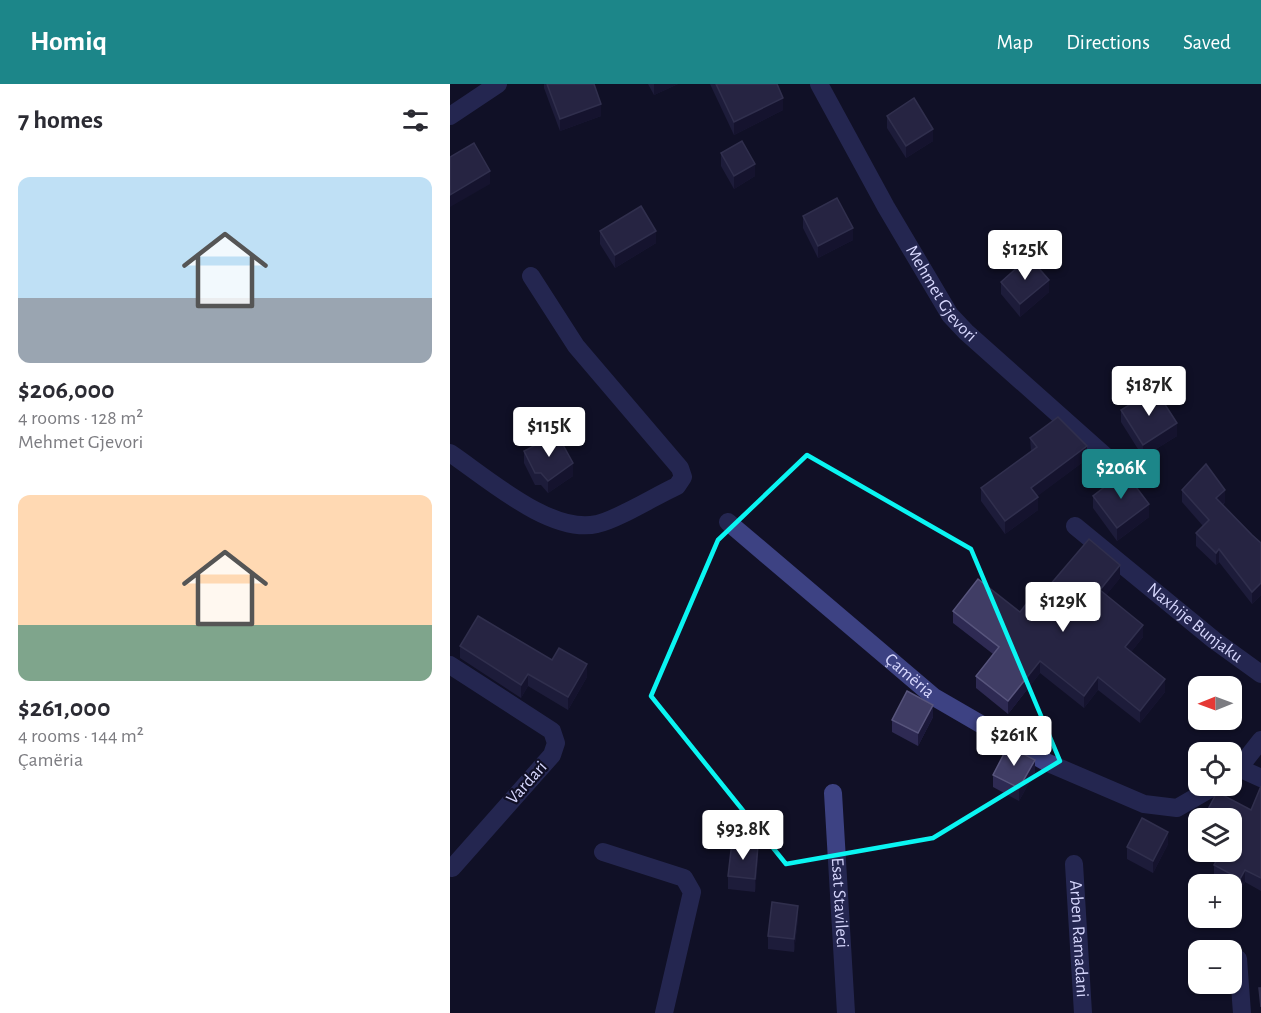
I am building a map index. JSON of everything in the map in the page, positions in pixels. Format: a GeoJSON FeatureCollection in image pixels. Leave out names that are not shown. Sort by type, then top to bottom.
{"type":"FeatureCollection","features":[{"type":"Feature","properties":{"kind":"street"},"geometry":{"type":"LineString","coordinates":[[450,116],[498,84]]}},
{"type":"Feature","properties":{"kind":"street","name":"Mehmet Gjevori"},"geometry":{"type":"LineString","coordinates":[[819,84],[886,207],[950,315],[974,340],[1113,463]]}},
{"type":"Feature","properties":{"kind":"street"},"geometry":{"type":"LineString","coordinates":[[450,453],[531,508],[556,520],[578,525],[598,524],[677,486],[683,477],[680,468],[576,346],[531,276]]}},
{"type":"Feature","properties":{"kind":"street","name":"Çamëria"},"geometry":{"type":"LineString","coordinates":[[728,522],[934,697],[1046,762],[1144,804],[1177,808],[1198,796]]}},
{"type":"Feature","properties":{"kind":"street","name":"Naxhije Bunjaku"},"geometry":{"type":"LineString","coordinates":[[1074,526],[1214,640],[1261,674]]}},
{"type":"Feature","properties":{"kind":"street","name":"Vardari"},"geometry":{"type":"LineString","coordinates":[[450,665],[552,730],[556,743],[552,755],[452,868]]}},
{"type":"Feature","properties":{"kind":"street"},"geometry":{"type":"LineString","coordinates":[[1242,763],[1261,740]]}},
{"type":"Feature","properties":{"kind":"street"},"geometry":{"type":"LineString","coordinates":[[1242,773],[1261,778]]}},
{"type":"Feature","properties":{"kind":"street","name":"Esat Stavileci"},"geometry":{"type":"LineString","coordinates":[[833,793],[846,1013]]}},
{"type":"Feature","properties":{"kind":"street"},"geometry":{"type":"LineString","coordinates":[[603,852],[684,878],[689,883],[692,892],[664,1013]]}},
{"type":"Feature","properties":{"kind":"street","name":"Arben Ramadani"},"geometry":{"type":"LineString","coordinates":[[1074,864],[1083,1013]]}},
{"type":"Feature","properties":{"kind":"street"},"geometry":{"type":"LineString","coordinates":[[1241,994],[1242,1013]]}},
{"type":"Feature","properties":{"kind":"highlighted area"},"geometry":{"type":"Polygon","coordinates":[[[807,455],[971,549],[1060,761],[933,838],[786,864],[651,696],[718,540],[807,455]]]}},
{"type":"Feature","properties":{"kind":"building"},"geometry":{"type":"Polygon","coordinates":[[[547,84],[594,84],[601,104],[560,119],[547,84]]]}},
{"type":"Feature","properties":{"kind":"building"},"geometry":{"type":"Polygon","coordinates":[[[716,84],[777,84],[783,98],[734,122],[716,84]]]}},
{"type":"Feature","properties":{"kind":"building"},"geometry":{"type":"Polygon","coordinates":[[[914,98],[933,129],[906,146],[887,116],[914,98]]]}},
{"type":"Feature","properties":{"kind":"building"},"geometry":{"type":"Polygon","coordinates":[[[742,141],[755,164],[734,176],[721,153],[742,141]]]}},
{"type":"Feature","properties":{"kind":"building"},"geometry":{"type":"Polygon","coordinates":[[[474,143],[490,171],[450,195],[450,157],[474,143]]]}},
{"type":"Feature","properties":{"kind":"building"},"geometry":{"type":"Polygon","coordinates":[[[837,198],[853,228],[818,246],[803,216],[837,198]]]}},
{"type":"Feature","properties":{"kind":"building"},"geometry":{"type":"Polygon","coordinates":[[[641,206],[656,231],[615,255],[600,231],[641,206]]]}},
{"type":"Feature","properties":{"kind":"building"},"geometry":{"type":"Polygon","coordinates":[[[1029,257],[1049,280],[1020,304],[1001,282],[1029,257]]]}},
{"type":"Feature","properties":{"kind":"building"},"geometry":{"type":"Polygon","coordinates":[[[1155,389],[1177,423],[1143,445],[1121,410],[1155,389]]]}},
{"type":"Feature","properties":{"kind":"building"},"geometry":{"type":"Polygon","coordinates":[[[1058,417],[1087,446],[1031,488],[1038,497],[1005,521],[981,488],[1037,447],[1030,438],[1058,417]]]}},
{"type":"Feature","properties":{"kind":"building"},"geometry":{"type":"Polygon","coordinates":[[[557,434],[573,463],[548,481],[541,473],[535,473],[524,451],[557,434]]]}},
{"type":"Feature","properties":{"kind":"building"},"geometry":{"type":"Polygon","coordinates":[[[1206,464],[1225,490],[1216,498],[1261,543],[1261,583],[1252,592],[1219,549],[1216,553],[1196,533],[1209,520],[1182,490],[1206,464]]]}},
{"type":"Feature","properties":{"kind":"building"},"geometry":{"type":"Polygon","coordinates":[[[1120,475],[1127,475],[1149,504],[1117,528],[1093,496],[1120,475]]]}},
{"type":"Feature","properties":{"kind":"building"},"geometry":{"type":"Polygon","coordinates":[[[1089,539],[1120,565],[1100,590],[1143,625],[1125,647],[1165,679],[1140,711],[1098,677],[1084,696],[1040,661],[1008,701],[976,676],[999,647],[953,611],[978,579],[1020,612],[1027,603],[1032,606],[1089,539]]]}},
{"type":"Feature","properties":{"kind":"building"},"geometry":{"type":"Polygon","coordinates":[[[478,616],[552,660],[559,648],[587,664],[568,697],[528,674],[521,685],[460,646],[478,616]]]}},
{"type":"Feature","properties":{"kind":"building"},"geometry":{"type":"Polygon","coordinates":[[[907,691],[933,705],[918,733],[892,720],[907,691]]]}},
{"type":"Feature","properties":{"kind":"building"},"geometry":{"type":"Polygon","coordinates":[[[1008,746],[1035,760],[1019,788],[993,775],[1008,746]]]}},
{"type":"Feature","properties":{"kind":"building"},"geometry":{"type":"Polygon","coordinates":[[[1261,786],[1261,878],[1245,870],[1242,875],[1231,874],[1214,865],[1216,862],[1242,862],[1242,808],[1209,808],[1215,796],[1225,796],[1251,810],[1261,786]]]}},
{"type":"Feature","properties":{"kind":"building"},"geometry":{"type":"Polygon","coordinates":[[[1142,818],[1168,832],[1153,861],[1127,847],[1142,818]]]}},
{"type":"Feature","properties":{"kind":"building"},"geometry":{"type":"Polygon","coordinates":[[[732,842],[758,846],[755,879],[728,876],[732,842]]]}},
{"type":"Feature","properties":{"kind":"building"},"geometry":{"type":"Polygon","coordinates":[[[772,902],[798,906],[794,939],[768,936],[772,902]]]}}]}
